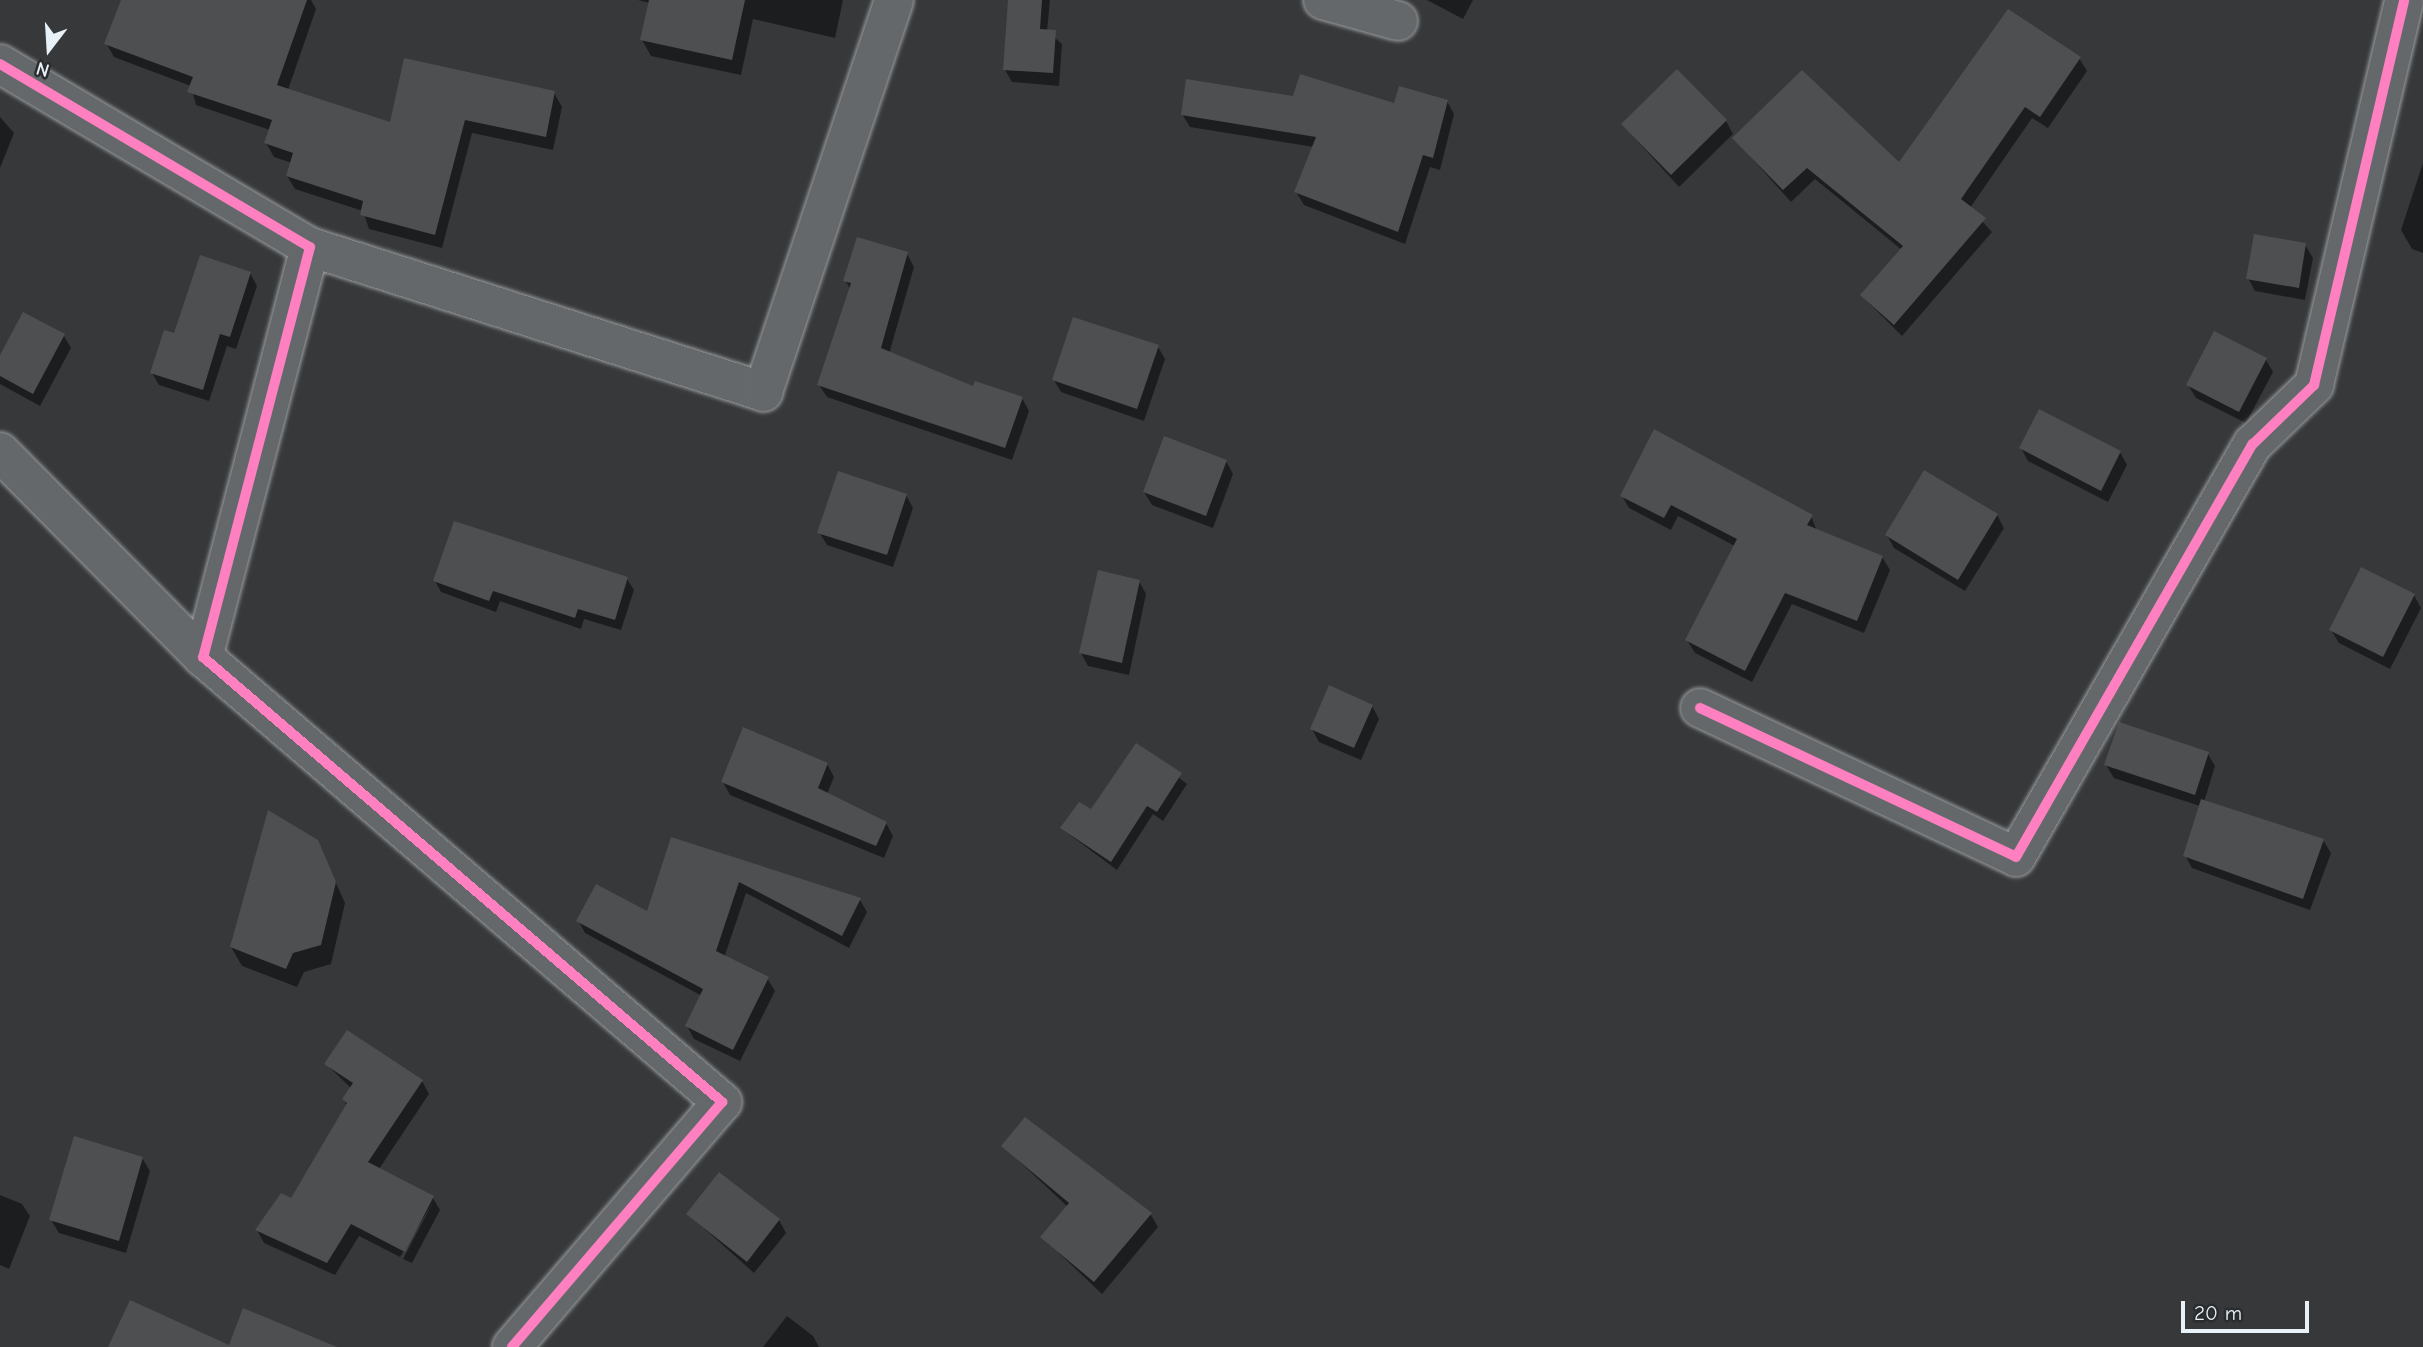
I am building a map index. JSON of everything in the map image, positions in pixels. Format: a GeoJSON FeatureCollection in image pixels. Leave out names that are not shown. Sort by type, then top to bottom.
{"type":"FeatureCollection","features":[{"type":"Feature","properties":{"kind":"street"},"geometry":{"type":"LineString","coordinates":[[0,64],[310,247],[763,392],[894,0]]}},
{"type":"Feature","properties":{"kind":"street"},"geometry":{"type":"LineString","coordinates":[[1323,0],[1398,21]]}},
{"type":"Feature","properties":{"kind":"street"},"geometry":{"type":"LineString","coordinates":[[1699,708],[2016,857],[2253,444],[2314,384],[2404,0]]}},
{"type":"Feature","properties":{"kind":"street"},"geometry":{"type":"LineString","coordinates":[[203,657],[310,247]]}},
{"type":"Feature","properties":{"kind":"street"},"geometry":{"type":"LineString","coordinates":[[0,452],[203,657],[722,1102],[512,1347]]}},
{"type":"Feature","properties":{"kind":"building"},"geometry":{"type":"Polygon","coordinates":[[[121,0],[307,0],[277,85],[390,122],[404,58],[555,91],[546,137],[465,120],[435,235],[360,215],[363,201],[286,176],[293,153],[264,143],[272,120],[187,92],[193,77],[104,44],[121,0]]]}},
{"type":"Feature","properties":{"kind":"building"},"geometry":{"type":"Polygon","coordinates":[[[649,0],[745,0],[732,60],[640,40],[649,0]]]}},
{"type":"Feature","properties":{"kind":"building"},"geometry":{"type":"Polygon","coordinates":[[[1008,0],[1042,0],[1040,29],[1056,30],[1053,73],[1003,70],[1008,0]]]}},
{"type":"Feature","properties":{"kind":"building"},"geometry":{"type":"Polygon","coordinates":[[[2008,9],[2081,57],[2040,117],[2025,107],[1961,199],[1986,218],[1894,325],[1860,295],[1903,246],[1807,168],[1783,190],[1732,138],[1802,70],[1899,162],[2008,9]]]}},
{"type":"Feature","properties":{"kind":"building"},"geometry":{"type":"Polygon","coordinates":[[[1677,69],[1727,120],[1671,175],[1621,124],[1677,69]]]}},
{"type":"Feature","properties":{"kind":"building"},"geometry":{"type":"Polygon","coordinates":[[[1300,74],[1394,103],[1399,86],[1448,100],[1433,158],[1423,155],[1398,232],[1294,192],[1316,137],[1181,115],[1186,79],[1293,96],[1300,74]]]}},
{"type":"Feature","properties":{"kind":"building"},"geometry":{"type":"Polygon","coordinates":[[[2254,234],[2306,243],[2299,288],[2246,279],[2254,234]]]}},
{"type":"Feature","properties":{"kind":"building"},"geometry":{"type":"Polygon","coordinates":[[[857,237],[908,252],[881,348],[973,386],[975,381],[1023,397],[1005,448],[817,385],[851,283],[843,281],[857,237]]]}},
{"type":"Feature","properties":{"kind":"building"},"geometry":{"type":"Polygon","coordinates":[[[200,255],[251,272],[230,337],[220,334],[203,390],[150,373],[164,330],[174,333],[200,255]]]}},
{"type":"Feature","properties":{"kind":"building"},"geometry":{"type":"Polygon","coordinates":[[[23,312],[65,334],[33,394],[0,376],[0,355],[23,312]]]}},
{"type":"Feature","properties":{"kind":"building"},"geometry":{"type":"Polygon","coordinates":[[[1073,317],[1159,345],[1137,409],[1052,380],[1073,317]]]}},
{"type":"Feature","properties":{"kind":"building"},"geometry":{"type":"Polygon","coordinates":[[[2214,331],[2267,358],[2239,412],[2186,385],[2214,331]]]}},
{"type":"Feature","properties":{"kind":"building"},"geometry":{"type":"Polygon","coordinates":[[[2039,409],[2121,451],[2101,491],[2019,448],[2039,409]]]}},
{"type":"Feature","properties":{"kind":"building"},"geometry":{"type":"Polygon","coordinates":[[[1654,429],[1813,515],[1807,525],[1883,556],[1857,621],[1785,593],[1745,671],[1685,640],[1737,539],[1671,505],[1664,518],[1620,496],[1654,429]]]}},
{"type":"Feature","properties":{"kind":"building"},"geometry":{"type":"Polygon","coordinates":[[[1164,436],[1227,460],[1206,516],[1143,492],[1164,436]]]}},
{"type":"Feature","properties":{"kind":"building"},"geometry":{"type":"Polygon","coordinates":[[[1924,470],[1998,514],[1958,580],[1885,535],[1924,470]]]}},
{"type":"Feature","properties":{"kind":"building"},"geometry":{"type":"Polygon","coordinates":[[[838,471],[907,494],[887,555],[817,533],[838,471]]]}},
{"type":"Feature","properties":{"kind":"building"},"geometry":{"type":"Polygon","coordinates":[[[454,521],[628,577],[615,620],[578,609],[575,618],[493,591],[489,601],[433,581],[454,521]]]}},
{"type":"Feature","properties":{"kind":"building"},"geometry":{"type":"Polygon","coordinates":[[[2361,567],[2415,594],[2383,657],[2329,630],[2361,567]]]}},
{"type":"Feature","properties":{"kind":"building"},"geometry":{"type":"Polygon","coordinates":[[[1098,570],[1140,580],[1122,663],[1079,653],[1098,570]]]}},
{"type":"Feature","properties":{"kind":"building"},"geometry":{"type":"Polygon","coordinates":[[[1329,685],[1373,705],[1354,748],[1310,729],[1329,685]]]}},
{"type":"Feature","properties":{"kind":"building"},"geometry":{"type":"Polygon","coordinates":[[[2119,722],[2209,752],[2195,795],[2104,765],[2119,722]]]}},
{"type":"Feature","properties":{"kind":"building"},"geometry":{"type":"Polygon","coordinates":[[[743,727],[828,763],[818,788],[887,822],[876,846],[721,782],[743,727]]]}},
{"type":"Feature","properties":{"kind":"building"},"geometry":{"type":"Polygon","coordinates":[[[1136,743],[1182,773],[1157,812],[1147,806],[1111,862],[1060,828],[1079,802],[1091,809],[1136,743]]]}},
{"type":"Feature","properties":{"kind":"building"},"geometry":{"type":"Polygon","coordinates":[[[2201,799],[2324,839],[2303,899],[2183,856],[2201,799]]]}},
{"type":"Feature","properties":{"kind":"building"},"geometry":{"type":"Polygon","coordinates":[[[268,810],[318,840],[336,882],[321,945],[293,953],[286,969],[230,947],[268,810]]]}},
{"type":"Feature","properties":{"kind":"building"},"geometry":{"type":"Polygon","coordinates":[[[671,837],[861,898],[842,936],[739,882],[716,951],[769,977],[733,1050],[685,1026],[703,989],[576,921],[596,884],[647,911],[671,837]]]}},
{"type":"Feature","properties":{"kind":"building"},"geometry":{"type":"Polygon","coordinates":[[[347,1030],[423,1080],[368,1162],[434,1196],[405,1252],[351,1224],[327,1263],[255,1230],[281,1193],[291,1198],[347,1103],[342,1099],[353,1083],[324,1064],[347,1030]]]}},
{"type":"Feature","properties":{"kind":"building"},"geometry":{"type":"Polygon","coordinates":[[[1025,1117],[1152,1213],[1094,1282],[1040,1237],[1069,1203],[1001,1146],[1025,1117]]]}},
{"type":"Feature","properties":{"kind":"building"},"geometry":{"type":"Polygon","coordinates":[[[74,1136],[143,1157],[119,1241],[49,1220],[74,1136]]]}},
{"type":"Feature","properties":{"kind":"building"},"geometry":{"type":"Polygon","coordinates":[[[719,1172],[780,1219],[747,1262],[686,1214],[719,1172]]]}},
{"type":"Feature","properties":{"kind":"building"},"geometry":{"type":"Polygon","coordinates":[[[130,1300],[229,1345],[243,1308],[337,1347],[108,1347],[130,1300]]]}},
{"type":"Feature","properties":{"kind":"cycle path"},"geometry":{"type":"LineString","coordinates":[[1700,708],[2016,857],[2253,444],[2314,385],[2404,0]]}},
{"type":"Feature","properties":{"kind":"cycle path"},"geometry":{"type":"LineString","coordinates":[[0,64],[310,247],[203,657],[722,1102],[512,1347]]}}]}
